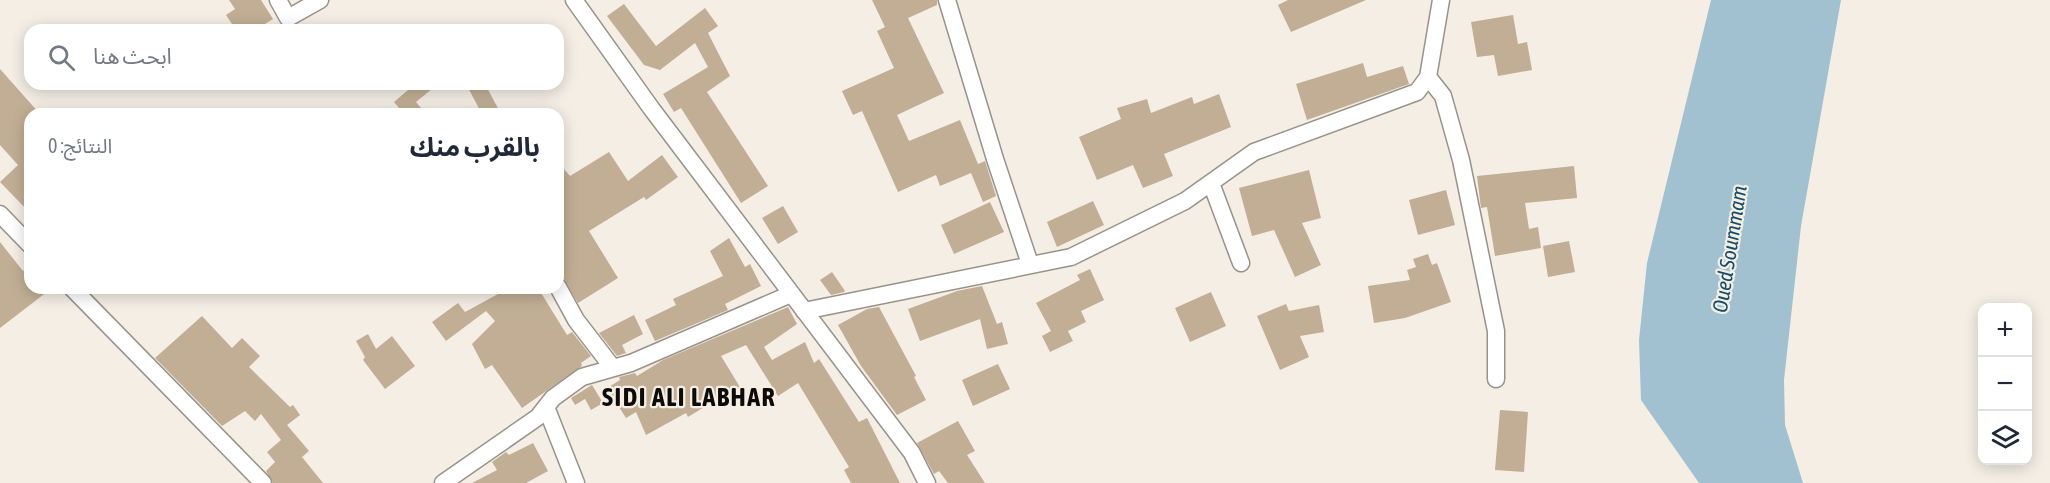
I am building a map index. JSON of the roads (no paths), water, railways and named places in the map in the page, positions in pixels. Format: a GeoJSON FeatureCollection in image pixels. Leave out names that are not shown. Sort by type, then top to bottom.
{"type":"FeatureCollection","features":[{"type":"Feature","properties":{"kind":"street"},"geometry":{"type":"LineString","coordinates":[[278,0],[288,18],[320,0]]}},
{"type":"Feature","properties":{"kind":"street"},"geometry":{"type":"LineString","coordinates":[[574,0],[651,108],[912,453],[927,483]]}},
{"type":"Feature","properties":{"kind":"street"},"geometry":{"type":"LineString","coordinates":[[947,0],[994,159],[1030,264]]}},
{"type":"Feature","properties":{"kind":"street"},"geometry":{"type":"LineString","coordinates":[[1418,92],[1428,77],[1441,0]]}},
{"type":"Feature","properties":{"kind":"street"},"geometry":{"type":"LineString","coordinates":[[1428,77],[1443,96],[1461,160],[1496,331],[1496,379]]}},
{"type":"Feature","properties":{"kind":"street"},"geometry":{"type":"LineString","coordinates":[[804,311],[1071,257],[1185,201],[1254,152],[1418,92],[1443,96]]}},
{"type":"Feature","properties":{"kind":"street"},"geometry":{"type":"LineString","coordinates":[[1211,183],[1241,263]]}},
{"type":"Feature","properties":{"kind":"street"},"geometry":{"type":"LineString","coordinates":[[0,214],[24,239]]}},
{"type":"Feature","properties":{"kind":"street"},"geometry":{"type":"LineString","coordinates":[[78,294],[263,483]]}},
{"type":"Feature","properties":{"kind":"street"},"geometry":{"type":"LineString","coordinates":[[562,294],[576,320],[613,368]]}},
{"type":"Feature","properties":{"kind":"street"},"geometry":{"type":"LineString","coordinates":[[443,483],[545,414],[553,398],[582,377],[613,368],[791,294]]}},
{"type":"Feature","properties":{"kind":"street"},"geometry":{"type":"LineString","coordinates":[[545,414],[576,483]]}},
{"type":"Feature","properties":{"kind":"water","name":"Oued Soummam"},"geometry":{"type":"Polygon","coordinates":[[[1711,0],[1841,0],[1801,226],[1784,380],[1785,425],[1803,483],[1699,483],[1641,400],[1639,340],[1647,263],[1711,0]]]}},
{"type":"Feature","properties":{"kind":"district","name":"SIDI ALI LABHAR"},"geometry":{"type":"Point","coordinates":[689,397]}}]}
